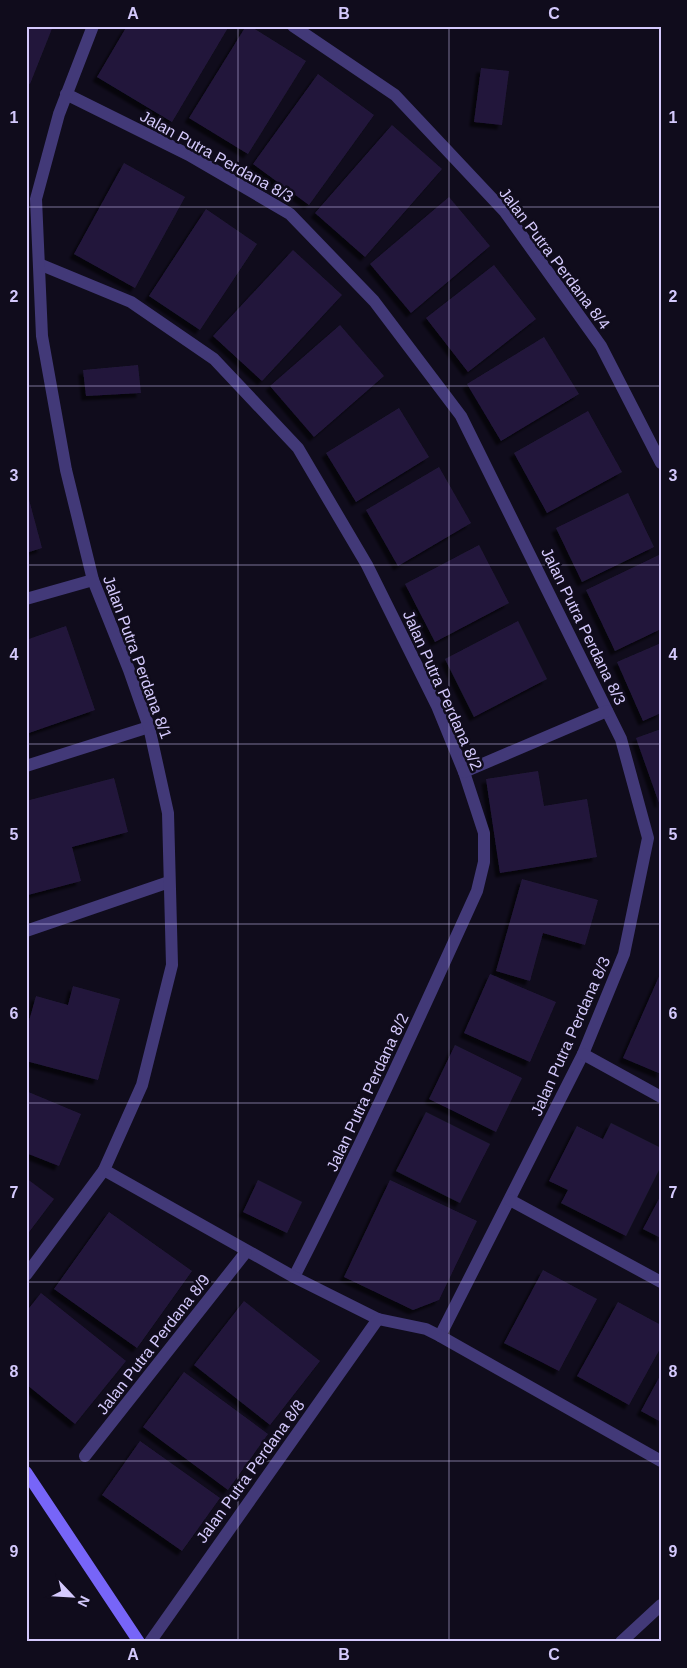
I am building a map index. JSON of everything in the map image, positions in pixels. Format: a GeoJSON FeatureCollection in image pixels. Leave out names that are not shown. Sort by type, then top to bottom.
{"type":"FeatureCollection","features":[{"type":"Feature","properties":{"kind":"street","name":"Jalan Putra Perdana 8/1"},"geometry":{"type":"LineString","coordinates":[[26,1274],[104,1170],[142,1085],[172,965],[168,813],[149,727],[93,580],[66,470],[42,336],[36,199],[59,114],[92,26]]}},
{"type":"Feature","properties":{"kind":"street","name":"Jalan Putra Perdana 8/4"},"geometry":{"type":"LineString","coordinates":[[294,26],[395,95],[504,212],[601,346],[661,463]]}},
{"type":"Feature","properties":{"kind":"street","name":"Jalan Putra Perdana 8/3"},"geometry":{"type":"LineString","coordinates":[[66,94],[189,155],[290,214],[374,301],[461,416],[621,739],[648,838],[624,954],[583,1054],[440,1336]]}},
{"type":"Feature","properties":{"kind":"street","name":"Jalan Putra Perdana 8/2"},"geometry":{"type":"LineString","coordinates":[[39,264],[132,302],[214,359],[298,448],[367,565],[437,706],[464,772],[484,834],[484,862],[477,891],[398,1066],[294,1277]]}},
{"type":"Feature","properties":{"kind":"street"},"geometry":{"type":"LineString","coordinates":[[26,600],[93,580]]}},
{"type":"Feature","properties":{"kind":"street"},"geometry":{"type":"LineString","coordinates":[[464,772],[607,711]]}},
{"type":"Feature","properties":{"kind":"street"},"geometry":{"type":"LineString","coordinates":[[26,766],[149,727]]}},
{"type":"Feature","properties":{"kind":"street"},"geometry":{"type":"LineString","coordinates":[[26,931],[169,882]]}},
{"type":"Feature","properties":{"kind":"street"},"geometry":{"type":"LineString","coordinates":[[583,1054],[661,1097]]}},
{"type":"Feature","properties":{"kind":"street"},"geometry":{"type":"LineString","coordinates":[[104,1170],[246,1252],[378,1319],[426,1329],[440,1336],[661,1461]]}},
{"type":"Feature","properties":{"kind":"street"},"geometry":{"type":"LineString","coordinates":[[510,1200],[661,1282]]}},
{"type":"Feature","properties":{"kind":"street","name":"Jalan Putra Perdana 8/9"},"geometry":{"type":"LineString","coordinates":[[85,1456],[246,1252]]}},
{"type":"Feature","properties":{"kind":"street","name":"Jalan Putra Perdana 8/8"},"geometry":{"type":"LineString","coordinates":[[150,1642],[378,1319]]}},
{"type":"Feature","properties":{"kind":"street"},"geometry":{"type":"LineString","coordinates":[[26,1472],[140,1642]]}},
{"type":"Feature","properties":{"kind":"street"},"geometry":{"type":"LineString","coordinates":[[621,1642],[661,1605]]}},
{"type":"Feature","properties":{"kind":"building"},"geometry":{"type":"Polygon","coordinates":[[[26,26],[53,26],[30,84],[26,82],[26,26]]]}},
{"type":"Feature","properties":{"kind":"building"},"geometry":{"type":"Polygon","coordinates":[[[127,26],[229,26],[172,122],[97,77],[127,26]]]}},
{"type":"Feature","properties":{"kind":"building"},"geometry":{"type":"Polygon","coordinates":[[[246,26],[250,26],[306,61],[248,154],[189,118],[246,26]]]}},
{"type":"Feature","properties":{"kind":"building"},"geometry":{"type":"Polygon","coordinates":[[[481,68],[509,71],[502,125],[474,122],[481,68]]]}},
{"type":"Feature","properties":{"kind":"building"},"geometry":{"type":"Polygon","coordinates":[[[318,74],[374,115],[309,205],[253,164],[318,74]]]}},
{"type":"Feature","properties":{"kind":"building"},"geometry":{"type":"Polygon","coordinates":[[[392,125],[442,169],[365,257],[315,213],[392,125]]]}},
{"type":"Feature","properties":{"kind":"building"},"geometry":{"type":"Polygon","coordinates":[[[124,163],[185,197],[135,288],[74,254],[124,163]]]}},
{"type":"Feature","properties":{"kind":"building"},"geometry":{"type":"Polygon","coordinates":[[[449,197],[490,246],[411,313],[370,264],[449,197]]]}},
{"type":"Feature","properties":{"kind":"building"},"geometry":{"type":"Polygon","coordinates":[[[206,209],[257,244],[200,330],[149,296],[206,209]]]}},
{"type":"Feature","properties":{"kind":"building"},"geometry":{"type":"Polygon","coordinates":[[[293,250],[342,295],[262,381],[213,336],[293,250]]]}},
{"type":"Feature","properties":{"kind":"building"},"geometry":{"type":"Polygon","coordinates":[[[494,265],[536,319],[468,372],[426,318],[494,265]]]}},
{"type":"Feature","properties":{"kind":"building"},"geometry":{"type":"Polygon","coordinates":[[[340,325],[384,376],[314,437],[270,386],[340,325]]]}},
{"type":"Feature","properties":{"kind":"building"},"geometry":{"type":"Polygon","coordinates":[[[544,337],[579,394],[501,441],[467,384],[544,337]]]}},
{"type":"Feature","properties":{"kind":"building"},"geometry":{"type":"Polygon","coordinates":[[[138,365],[141,393],[86,396],[83,370],[138,365]]]}},
{"type":"Feature","properties":{"kind":"building"},"geometry":{"type":"Polygon","coordinates":[[[399,408],[429,457],[356,502],[326,453],[399,408]]]}},
{"type":"Feature","properties":{"kind":"building"},"geometry":{"type":"Polygon","coordinates":[[[588,411],[622,472],[547,513],[514,453],[588,411]]]}},
{"type":"Feature","properties":{"kind":"building"},"geometry":{"type":"Polygon","coordinates":[[[439,467],[471,523],[398,566],[366,510],[439,467]]]}},
{"type":"Feature","properties":{"kind":"building"},"geometry":{"type":"Polygon","coordinates":[[[26,493],[42,548],[26,553],[26,493]]]}},
{"type":"Feature","properties":{"kind":"building"},"geometry":{"type":"Polygon","coordinates":[[[628,493],[654,547],[582,582],[556,528],[628,493]]]}},
{"type":"Feature","properties":{"kind":"building"},"geometry":{"type":"Polygon","coordinates":[[[479,545],[509,603],[435,642],[405,584],[479,545]]]}},
{"type":"Feature","properties":{"kind":"building"},"geometry":{"type":"Polygon","coordinates":[[[661,554],[661,629],[615,651],[586,590],[661,554]]]}},
{"type":"Feature","properties":{"kind":"building"},"geometry":{"type":"Polygon","coordinates":[[[518,621],[547,679],[474,717],[445,659],[518,621]]]}},
{"type":"Feature","properties":{"kind":"building"},"geometry":{"type":"Polygon","coordinates":[[[66,626],[95,710],[26,734],[26,640],[66,626]]]}},
{"type":"Feature","properties":{"kind":"building"},"geometry":{"type":"Polygon","coordinates":[[[661,643],[661,713],[643,721],[617,662],[661,643]]]}},
{"type":"Feature","properties":{"kind":"building"},"geometry":{"type":"Polygon","coordinates":[[[661,729],[661,803],[659,803],[636,738],[661,729]]]}},
{"type":"Feature","properties":{"kind":"building"},"geometry":{"type":"Polygon","coordinates":[[[538,771],[544,806],[587,799],[597,857],[500,873],[486,779],[538,771]]]}},
{"type":"Feature","properties":{"kind":"building"},"geometry":{"type":"Polygon","coordinates":[[[114,778],[128,832],[72,847],[81,881],[28,895],[26,886],[26,801],[114,778]]]}},
{"type":"Feature","properties":{"kind":"building"},"geometry":{"type":"Polygon","coordinates":[[[522,879],[598,900],[585,945],[543,933],[530,981],[496,971],[522,879]]]}},
{"type":"Feature","properties":{"kind":"building"},"geometry":{"type":"Polygon","coordinates":[[[661,972],[661,1074],[623,1058],[661,972]]]}},
{"type":"Feature","properties":{"kind":"building"},"geometry":{"type":"Polygon","coordinates":[[[490,974],[556,1002],[530,1062],[464,1033],[490,974]]]}},
{"type":"Feature","properties":{"kind":"building"},"geometry":{"type":"Polygon","coordinates":[[[73,986],[120,999],[98,1080],[26,1061],[26,1032],[36,996],[68,1005],[73,986]]]}},
{"type":"Feature","properties":{"kind":"building"},"geometry":{"type":"Polygon","coordinates":[[[455,1045],[522,1078],[496,1132],[429,1099],[455,1045]]]}},
{"type":"Feature","properties":{"kind":"building"},"geometry":{"type":"Polygon","coordinates":[[[26,1091],[81,1114],[59,1166],[26,1153],[26,1091]]]}},
{"type":"Feature","properties":{"kind":"building"},"geometry":{"type":"Polygon","coordinates":[[[426,1112],[490,1144],[460,1203],[396,1171],[426,1112]]]}},
{"type":"Feature","properties":{"kind":"building"},"geometry":{"type":"Polygon","coordinates":[[[611,1123],[661,1148],[661,1166],[626,1236],[561,1203],[568,1190],[549,1181],[577,1126],[603,1139],[611,1123]]]}},
{"type":"Feature","properties":{"kind":"building"},"geometry":{"type":"Polygon","coordinates":[[[26,1178],[54,1199],[26,1236],[26,1178]]]}},
{"type":"Feature","properties":{"kind":"building"},"geometry":{"type":"Polygon","coordinates":[[[258,1180],[302,1202],[287,1233],[243,1212],[258,1180]]]}},
{"type":"Feature","properties":{"kind":"building"},"geometry":{"type":"Polygon","coordinates":[[[390,1180],[477,1221],[439,1300],[413,1310],[344,1277],[390,1180]]]}},
{"type":"Feature","properties":{"kind":"building"},"geometry":{"type":"Polygon","coordinates":[[[661,1195],[661,1238],[643,1229],[661,1195]]]}},
{"type":"Feature","properties":{"kind":"building"},"geometry":{"type":"Polygon","coordinates":[[[109,1212],[192,1271],[137,1348],[54,1289],[109,1212]]]}},
{"type":"Feature","properties":{"kind":"building"},"geometry":{"type":"Polygon","coordinates":[[[543,1270],[597,1299],[559,1371],[504,1343],[543,1270]]]}},
{"type":"Feature","properties":{"kind":"building"},"geometry":{"type":"Polygon","coordinates":[[[41,1293],[126,1361],[75,1424],[26,1384],[26,1312],[41,1293]]]}},
{"type":"Feature","properties":{"kind":"building"},"geometry":{"type":"Polygon","coordinates":[[[244,1301],[320,1361],[270,1425],[194,1365],[244,1301]]]}},
{"type":"Feature","properties":{"kind":"building"},"geometry":{"type":"Polygon","coordinates":[[[618,1302],[661,1325],[661,1347],[629,1405],[577,1376],[618,1302]]]}},
{"type":"Feature","properties":{"kind":"building"},"geometry":{"type":"Polygon","coordinates":[[[184,1372],[268,1434],[228,1490],[143,1427],[184,1372]]]}},
{"type":"Feature","properties":{"kind":"building"},"geometry":{"type":"Polygon","coordinates":[[[661,1374],[661,1422],[641,1411],[661,1374]]]}},
{"type":"Feature","properties":{"kind":"building"},"geometry":{"type":"Polygon","coordinates":[[[140,1441],[220,1498],[182,1551],[102,1495],[140,1441]]]}}]}
